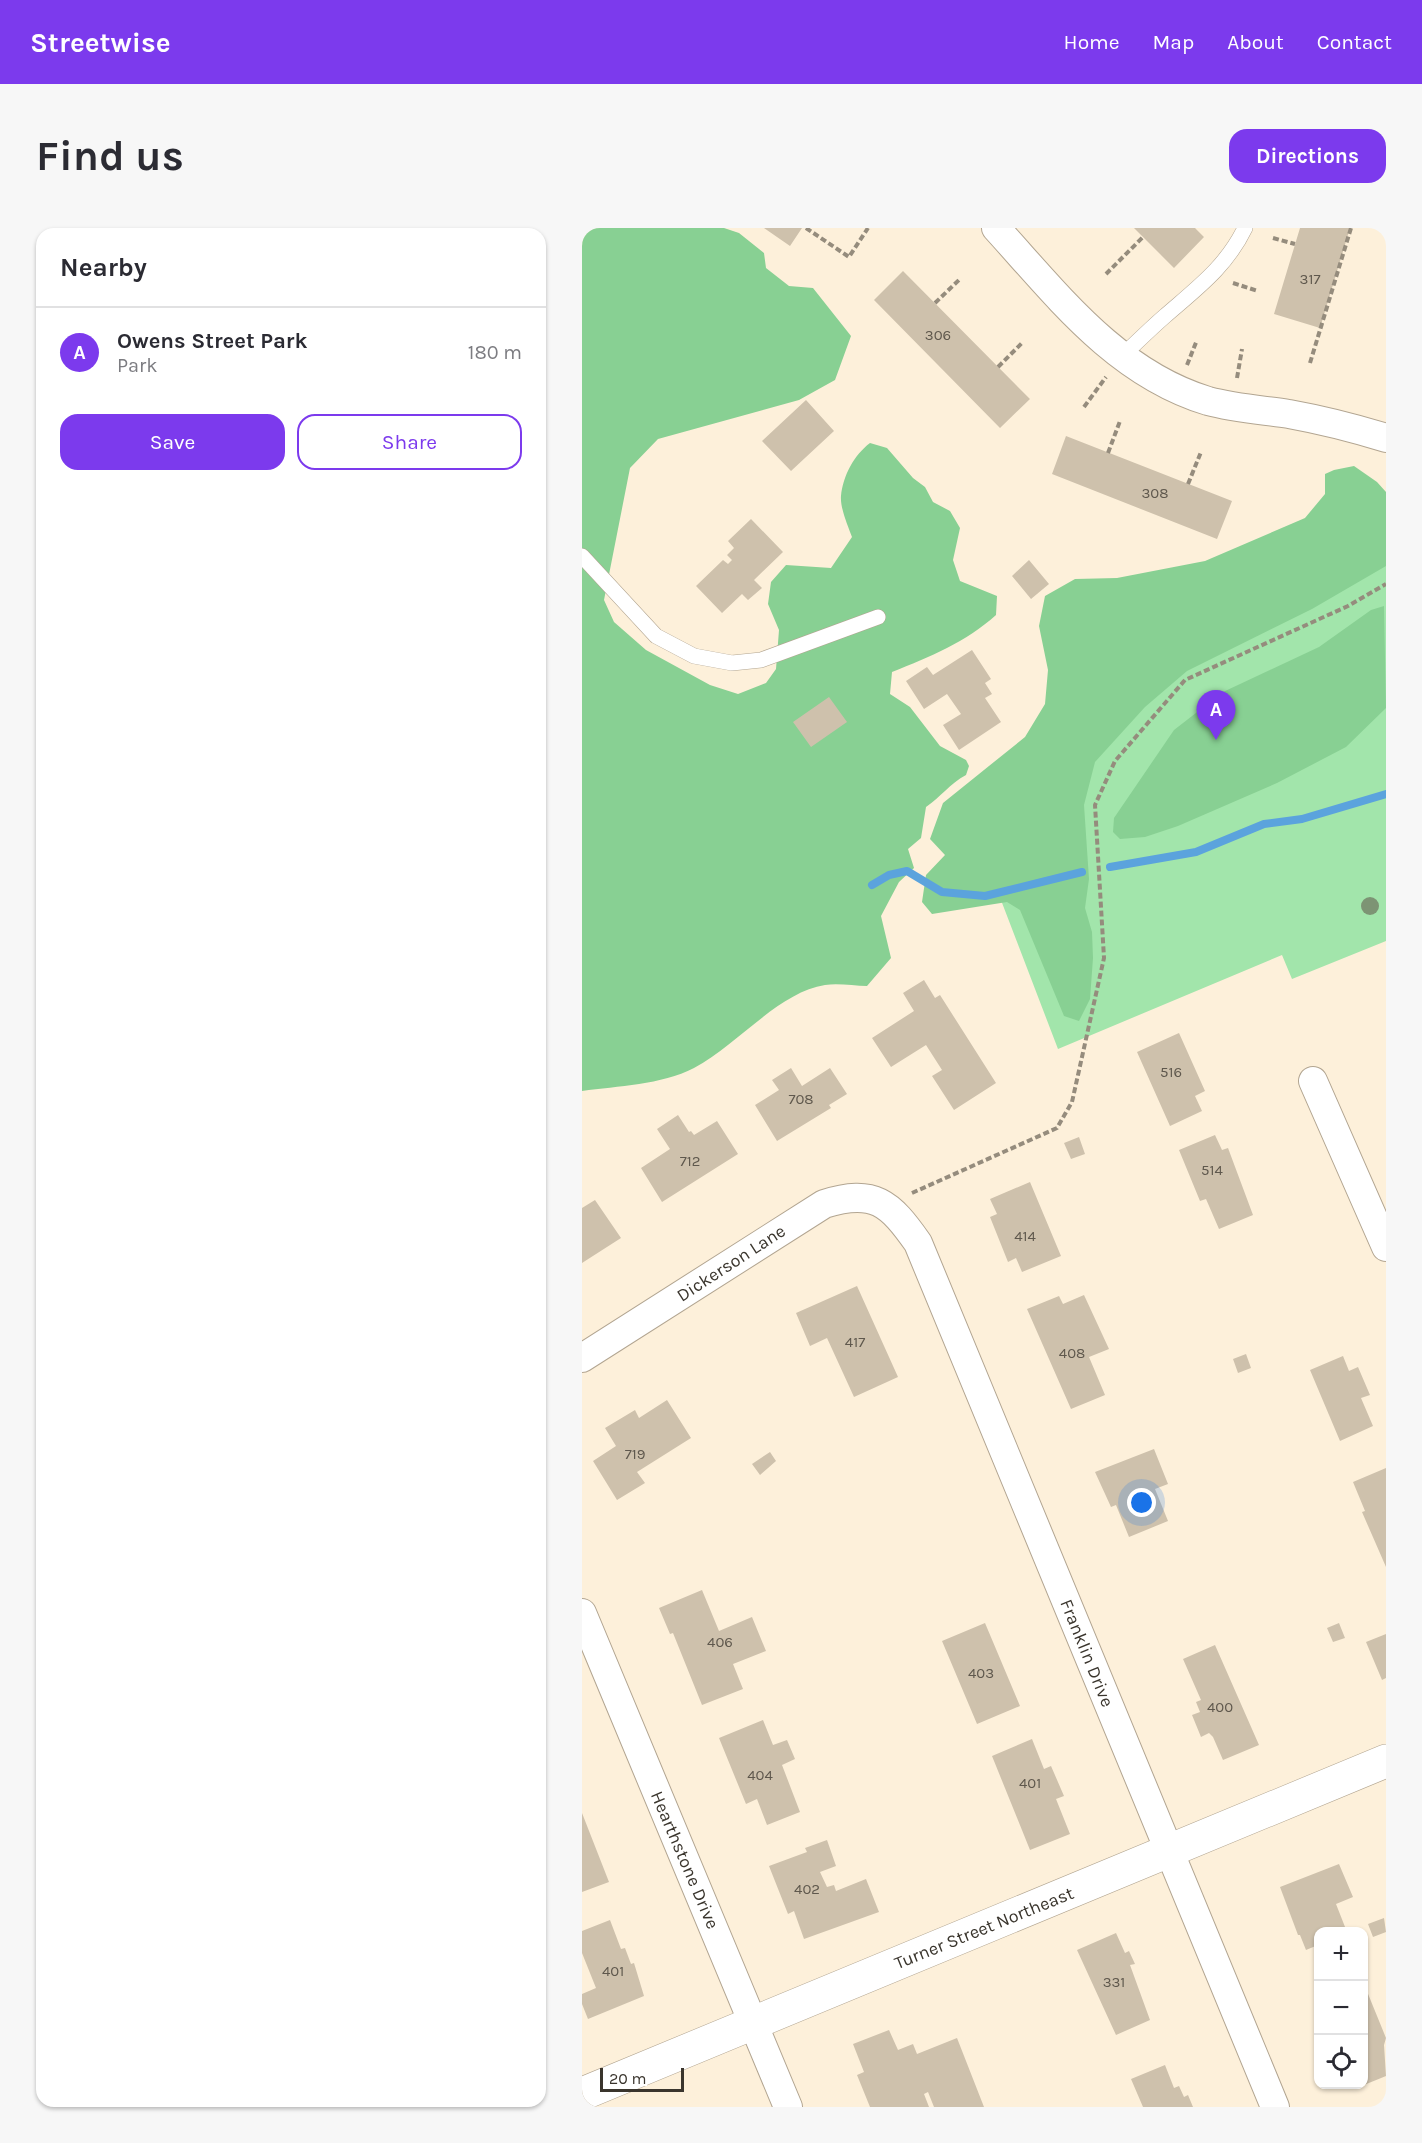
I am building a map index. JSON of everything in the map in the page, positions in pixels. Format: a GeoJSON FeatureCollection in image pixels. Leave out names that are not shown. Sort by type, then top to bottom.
{"type":"FeatureCollection","features":[{"type":"Feature","properties":{"kind":"street"},"geometry":{"type":"LineString","coordinates":[[996,228],[1091,332],[1121,357],[1150,375],[1208,401],[1290,414],[1386,438]]}},
{"type":"Feature","properties":{"kind":"street"},"geometry":{"type":"LineString","coordinates":[[1313,1081],[1386,1247]]}},
{"type":"Feature","properties":{"kind":"street","name":"Dickerson Lane"},"geometry":{"type":"LineString","coordinates":[[582,1358],[824,1204],[859,1196],[888,1206]]}},
{"type":"Feature","properties":{"kind":"street","name":"Franklin Drive"},"geometry":{"type":"LineString","coordinates":[[888,1206],[918,1244],[1275,2107]]}},
{"type":"Feature","properties":{"kind":"street","name":"Hearthstone Drive"},"geometry":{"type":"LineString","coordinates":[[582,1613],[788,2107]]}},
{"type":"Feature","properties":{"kind":"street","name":"Turner Street Northeast"},"geometry":{"type":"LineString","coordinates":[[582,2094],[1386,1761]]}},
{"type":"Feature","properties":{"kind":"lane"},"geometry":{"type":"LineString","coordinates":[[1121,357],[1213,276],[1231,255],[1245,228]]}},
{"type":"Feature","properties":{"kind":"lane"},"geometry":{"type":"LineString","coordinates":[[582,556],[656,636],[694,656],[732,663],[761,660],[878,617]]}},
{"type":"Feature","properties":{"kind":"path"},"geometry":{"type":"LineString","coordinates":[[806,228],[849,257],[868,228]]}},
{"type":"Feature","properties":{"kind":"path"},"geometry":{"type":"LineString","coordinates":[[1310,363],[1351,228]]}},
{"type":"Feature","properties":{"kind":"path"},"geometry":{"type":"LineString","coordinates":[[1106,274],[1143,237]]}},
{"type":"Feature","properties":{"kind":"path"},"geometry":{"type":"LineString","coordinates":[[1273,238],[1295,244]]}},
{"type":"Feature","properties":{"kind":"path"},"geometry":{"type":"LineString","coordinates":[[935,303],[959,280]]}},
{"type":"Feature","properties":{"kind":"path"},"geometry":{"type":"LineString","coordinates":[[998,367],[1022,343]]}},
{"type":"Feature","properties":{"kind":"path"},"geometry":{"type":"LineString","coordinates":[[1084,407],[1121,357]]}},
{"type":"Feature","properties":{"kind":"path"},"geometry":{"type":"LineString","coordinates":[[1108,453],[1120,421]]}},
{"type":"Feature","properties":{"kind":"path"},"geometry":{"type":"LineString","coordinates":[[1188,484],[1201,452]]}},
{"type":"Feature","properties":{"kind":"path"},"geometry":{"type":"LineString","coordinates":[[888,1206],[1057,1128],[1072,1102],[1104,958],[1095,805],[1115,761],[1185,680],[1348,606],[1386,584]]}},
{"type":"Feature","properties":{"kind":"green space"},"geometry":{"type":"Polygon","coordinates":[[[582,228],[724,228],[739,233],[764,253],[766,268],[789,286],[813,288],[851,336],[835,380],[799,400],[658,439],[630,468],[604,600],[614,622],[646,650],[710,685],[738,694],[766,683],[776,669],[779,630],[768,604],[771,582],[786,565],[831,568],[852,537],[842,506],[844,481],[854,460],[870,443],[887,448],[913,478],[925,487],[933,502],[950,511],[960,528],[953,560],[960,581],[997,596],[996,615],[984,625],[947,648],[892,672],[890,694],[910,707],[940,746],[966,760],[969,766],[966,775],[926,807],[921,838],[908,849],[914,868],[899,882],[881,916],[891,958],[867,986],[825,985],[791,998],[710,1058],[681,1074],[639,1084],[582,1091],[582,228]]]}},
{"type":"Feature","properties":{"kind":"green space"},"geometry":{"type":"Polygon","coordinates":[[[1354,466],[1377,482],[1386,492],[1386,566],[1312,609],[1187,671],[1145,707],[1095,762],[1084,805],[1089,879],[1085,908],[1092,932],[1093,958],[1090,999],[1079,1021],[1064,1016],[1020,910],[1007,902],[932,914],[922,902],[926,875],[945,855],[930,839],[943,803],[1025,737],[1045,704],[1048,670],[1039,626],[1045,596],[1075,579],[1117,578],[1205,561],[1305,518],[1325,494],[1325,474],[1354,466]]]}},
{"type":"Feature","properties":{"kind":"green space"},"geometry":{"type":"Polygon","coordinates":[[[1386,543],[1386,941],[1292,979],[1282,955],[1058,1049],[963,801],[1386,543]]]}},
{"type":"Feature","properties":{"kind":"green space"},"geometry":{"type":"Polygon","coordinates":[[[1384,606],[1386,708],[1346,747],[1277,783],[1178,826],[1145,837],[1120,839],[1113,832],[1114,818],[1174,730],[1223,692],[1319,647],[1371,610],[1384,606]]]}},
{"type":"Feature","properties":{"kind":"building"},"geometry":{"type":"Polygon","coordinates":[[[764,228],[802,228],[790,246],[764,228]]]}},
{"type":"Feature","properties":{"kind":"building"},"geometry":{"type":"Polygon","coordinates":[[[1134,228],[1195,228],[1204,237],[1174,268],[1134,228]]]}},
{"type":"Feature","properties":{"kind":"building"},"geometry":{"type":"Polygon","coordinates":[[[1300,228],[1350,228],[1320,328],[1274,314],[1300,228]]]}},
{"type":"Feature","properties":{"kind":"building"},"geometry":{"type":"Polygon","coordinates":[[[903,271],[1030,399],[1000,428],[874,300],[903,271]]]}},
{"type":"Feature","properties":{"kind":"building"},"geometry":{"type":"Polygon","coordinates":[[[806,400],[834,431],[791,471],[762,441],[806,400]]]}},
{"type":"Feature","properties":{"kind":"building"},"geometry":{"type":"Polygon","coordinates":[[[1066,436],[1232,501],[1217,539],[1052,474],[1066,436]]]}},
{"type":"Feature","properties":{"kind":"building"},"geometry":{"type":"Polygon","coordinates":[[[751,519],[783,552],[754,580],[762,588],[748,600],[742,594],[722,613],[696,586],[723,560],[728,564],[732,560],[727,555],[734,548],[728,541],[751,519]]]}},
{"type":"Feature","properties":{"kind":"building"},"geometry":{"type":"Polygon","coordinates":[[[1029,560],[1049,584],[1031,599],[1012,576],[1029,560]]]}},
{"type":"Feature","properties":{"kind":"building"},"geometry":{"type":"Polygon","coordinates":[[[972,650],[991,679],[985,683],[992,694],[985,698],[1001,722],[959,750],[943,725],[961,714],[947,694],[924,709],[906,681],[927,667],[933,675],[972,650]]]}},
{"type":"Feature","properties":{"kind":"building"},"geometry":{"type":"Polygon","coordinates":[[[829,697],[847,722],[811,747],[793,722],[829,697]]]}},
{"type":"Feature","properties":{"kind":"building"},"geometry":{"type":"Polygon","coordinates":[[[924,980],[935,998],[940,995],[996,1083],[954,1110],[932,1076],[942,1070],[926,1045],[891,1067],[872,1038],[914,1011],[903,993],[924,980]]]}},
{"type":"Feature","properties":{"kind":"building"},"geometry":{"type":"Polygon","coordinates":[[[1179,1033],[1205,1091],[1195,1096],[1202,1111],[1170,1126],[1137,1052],[1179,1033]]]}},
{"type":"Feature","properties":{"kind":"building"},"geometry":{"type":"Polygon","coordinates":[[[791,1068],[802,1086],[830,1068],[847,1094],[829,1105],[831,1108],[777,1141],[755,1105],[779,1090],[772,1080],[791,1068]]]}},
{"type":"Feature","properties":{"kind":"building"},"geometry":{"type":"Polygon","coordinates":[[[678,1115],[689,1132],[691,1131],[694,1135],[717,1121],[738,1154],[662,1202],[641,1168],[670,1149],[657,1129],[678,1115]]]}},
{"type":"Feature","properties":{"kind":"building"},"geometry":{"type":"Polygon","coordinates":[[[1215,1135],[1222,1150],[1228,1148],[1253,1215],[1219,1229],[1206,1199],[1200,1201],[1179,1150],[1215,1135]]]}},
{"type":"Feature","properties":{"kind":"building"},"geometry":{"type":"Polygon","coordinates":[[[1079,1137],[1085,1154],[1071,1159],[1064,1143],[1079,1137]]]}},
{"type":"Feature","properties":{"kind":"building"},"geometry":{"type":"Polygon","coordinates":[[[1030,1182],[1061,1256],[1022,1272],[1016,1258],[1008,1262],[990,1217],[997,1214],[990,1199],[1030,1182]]]}},
{"type":"Feature","properties":{"kind":"building"},"geometry":{"type":"Polygon","coordinates":[[[595,1200],[621,1238],[582,1263],[582,1208],[595,1200]]]}},
{"type":"Feature","properties":{"kind":"building"},"geometry":{"type":"Polygon","coordinates":[[[857,1286],[898,1377],[854,1397],[827,1338],[810,1346],[796,1313],[857,1286]]]}},
{"type":"Feature","properties":{"kind":"building"},"geometry":{"type":"Polygon","coordinates":[[[1084,1295],[1109,1349],[1089,1357],[1105,1395],[1071,1409],[1027,1309],[1059,1296],[1063,1304],[1084,1295]]]}},
{"type":"Feature","properties":{"kind":"building"},"geometry":{"type":"Polygon","coordinates":[[[1246,1354],[1251,1368],[1238,1373],[1233,1359],[1246,1354]]]}},
{"type":"Feature","properties":{"kind":"building"},"geometry":{"type":"Polygon","coordinates":[[[1343,1356],[1349,1371],[1358,1367],[1370,1395],[1361,1398],[1373,1426],[1340,1441],[1310,1370],[1343,1356]]]}},
{"type":"Feature","properties":{"kind":"building"},"geometry":{"type":"Polygon","coordinates":[[[667,1400],[691,1438],[637,1472],[645,1483],[617,1500],[593,1461],[616,1446],[605,1428],[635,1410],[639,1418],[667,1400]]]}},
{"type":"Feature","properties":{"kind":"building"},"geometry":{"type":"Polygon","coordinates":[[[1154,1449],[1168,1484],[1155,1489],[1168,1521],[1129,1537],[1116,1505],[1111,1507],[1095,1472],[1154,1449]]]}},
{"type":"Feature","properties":{"kind":"building"},"geometry":{"type":"Polygon","coordinates":[[[770,1452],[776,1461],[760,1475],[752,1464],[770,1452]]]}},
{"type":"Feature","properties":{"kind":"building"},"geometry":{"type":"Polygon","coordinates":[[[1386,1468],[1386,1567],[1362,1512],[1365,1511],[1353,1482],[1386,1468]]]}},
{"type":"Feature","properties":{"kind":"building"},"geometry":{"type":"Polygon","coordinates":[[[702,1590],[719,1631],[752,1617],[766,1651],[733,1664],[743,1689],[702,1705],[673,1633],[670,1634],[659,1608],[702,1590]]]}},
{"type":"Feature","properties":{"kind":"building"},"geometry":{"type":"Polygon","coordinates":[[[985,1623],[1020,1706],[977,1724],[942,1641],[985,1623]]]}},
{"type":"Feature","properties":{"kind":"building"},"geometry":{"type":"Polygon","coordinates":[[[1339,1623],[1345,1638],[1333,1642],[1327,1628],[1339,1623]]]}},
{"type":"Feature","properties":{"kind":"building"},"geometry":{"type":"Polygon","coordinates":[[[1386,1634],[1386,1678],[1382,1680],[1366,1642],[1386,1634]]]}},
{"type":"Feature","properties":{"kind":"building"},"geometry":{"type":"Polygon","coordinates":[[[1215,1645],[1259,1745],[1223,1760],[1213,1737],[1209,1733],[1201,1737],[1192,1715],[1200,1712],[1196,1702],[1201,1700],[1183,1659],[1215,1645]]]}},
{"type":"Feature","properties":{"kind":"building"},"geometry":{"type":"Polygon","coordinates":[[[763,1720],[773,1745],[787,1740],[795,1759],[782,1765],[800,1812],[767,1825],[757,1799],[746,1804],[719,1738],[763,1720]]]}},
{"type":"Feature","properties":{"kind":"building"},"geometry":{"type":"Polygon","coordinates":[[[1032,1739],[1044,1769],[1051,1766],[1064,1796],[1056,1799],[1070,1834],[1030,1850],[992,1756],[1032,1739]]]}},
{"type":"Feature","properties":{"kind":"building"},"geometry":{"type":"Polygon","coordinates":[[[582,1813],[609,1882],[582,1892],[582,1813]]]}},
{"type":"Feature","properties":{"kind":"building"},"geometry":{"type":"Polygon","coordinates":[[[827,1840],[836,1866],[820,1872],[827,1887],[834,1885],[836,1891],[866,1879],[879,1912],[804,1939],[794,1911],[788,1914],[769,1866],[807,1852],[805,1848],[827,1840]]]}},
{"type":"Feature","properties":{"kind":"building"},"geometry":{"type":"Polygon","coordinates":[[[1339,1864],[1353,1897],[1336,1904],[1345,1927],[1314,1927],[1314,1947],[1306,1950],[1280,1887],[1339,1864]]]}},
{"type":"Feature","properties":{"kind":"building"},"geometry":{"type":"Polygon","coordinates":[[[1384,1918],[1386,1932],[1373,1937],[1368,1924],[1384,1918]]]}},
{"type":"Feature","properties":{"kind":"building"},"geometry":{"type":"Polygon","coordinates":[[[610,1920],[621,1949],[625,1948],[631,1964],[634,1963],[644,1996],[588,2019],[582,2004],[582,1994],[596,1988],[582,1953],[582,1931],[610,1920]]]}},
{"type":"Feature","properties":{"kind":"building"},"geometry":{"type":"Polygon","coordinates":[[[1116,1933],[1125,1953],[1129,1951],[1135,1964],[1130,1965],[1150,2020],[1116,2035],[1077,1950],[1116,1933]]]}},
{"type":"Feature","properties":{"kind":"building"},"geometry":{"type":"Polygon","coordinates":[[[1368,1994],[1386,2038],[1384,2045],[1386,2076],[1368,2083],[1368,1994]]]}},
{"type":"Feature","properties":{"kind":"building"},"geometry":{"type":"Polygon","coordinates":[[[889,2030],[898,2050],[913,2044],[917,2054],[957,2038],[984,2107],[934,2107],[928,2092],[924,2094],[929,2107],[870,2107],[857,2075],[864,2072],[853,2044],[889,2030]]]}},
{"type":"Feature","properties":{"kind":"building"},"geometry":{"type":"Polygon","coordinates":[[[1165,2065],[1174,2088],[1179,2086],[1184,2097],[1188,2095],[1193,2107],[1143,2107],[1131,2079],[1165,2065]]]}},
{"type":"Feature","properties":{"kind":"waterway"},"geometry":{"type":"LineString","coordinates":[[1110,867],[1196,852],[1264,824],[1302,819],[1386,794]]}},
{"type":"Feature","properties":{"kind":"waterway"},"geometry":{"type":"LineString","coordinates":[[872,885],[889,875],[907,871],[942,892],[985,896],[1082,872]]}},
{"type":"Feature","properties":{"kind":"place","name":"Owens Street Park"},"geometry":{"type":"Point","coordinates":[1216,740]}}]}
